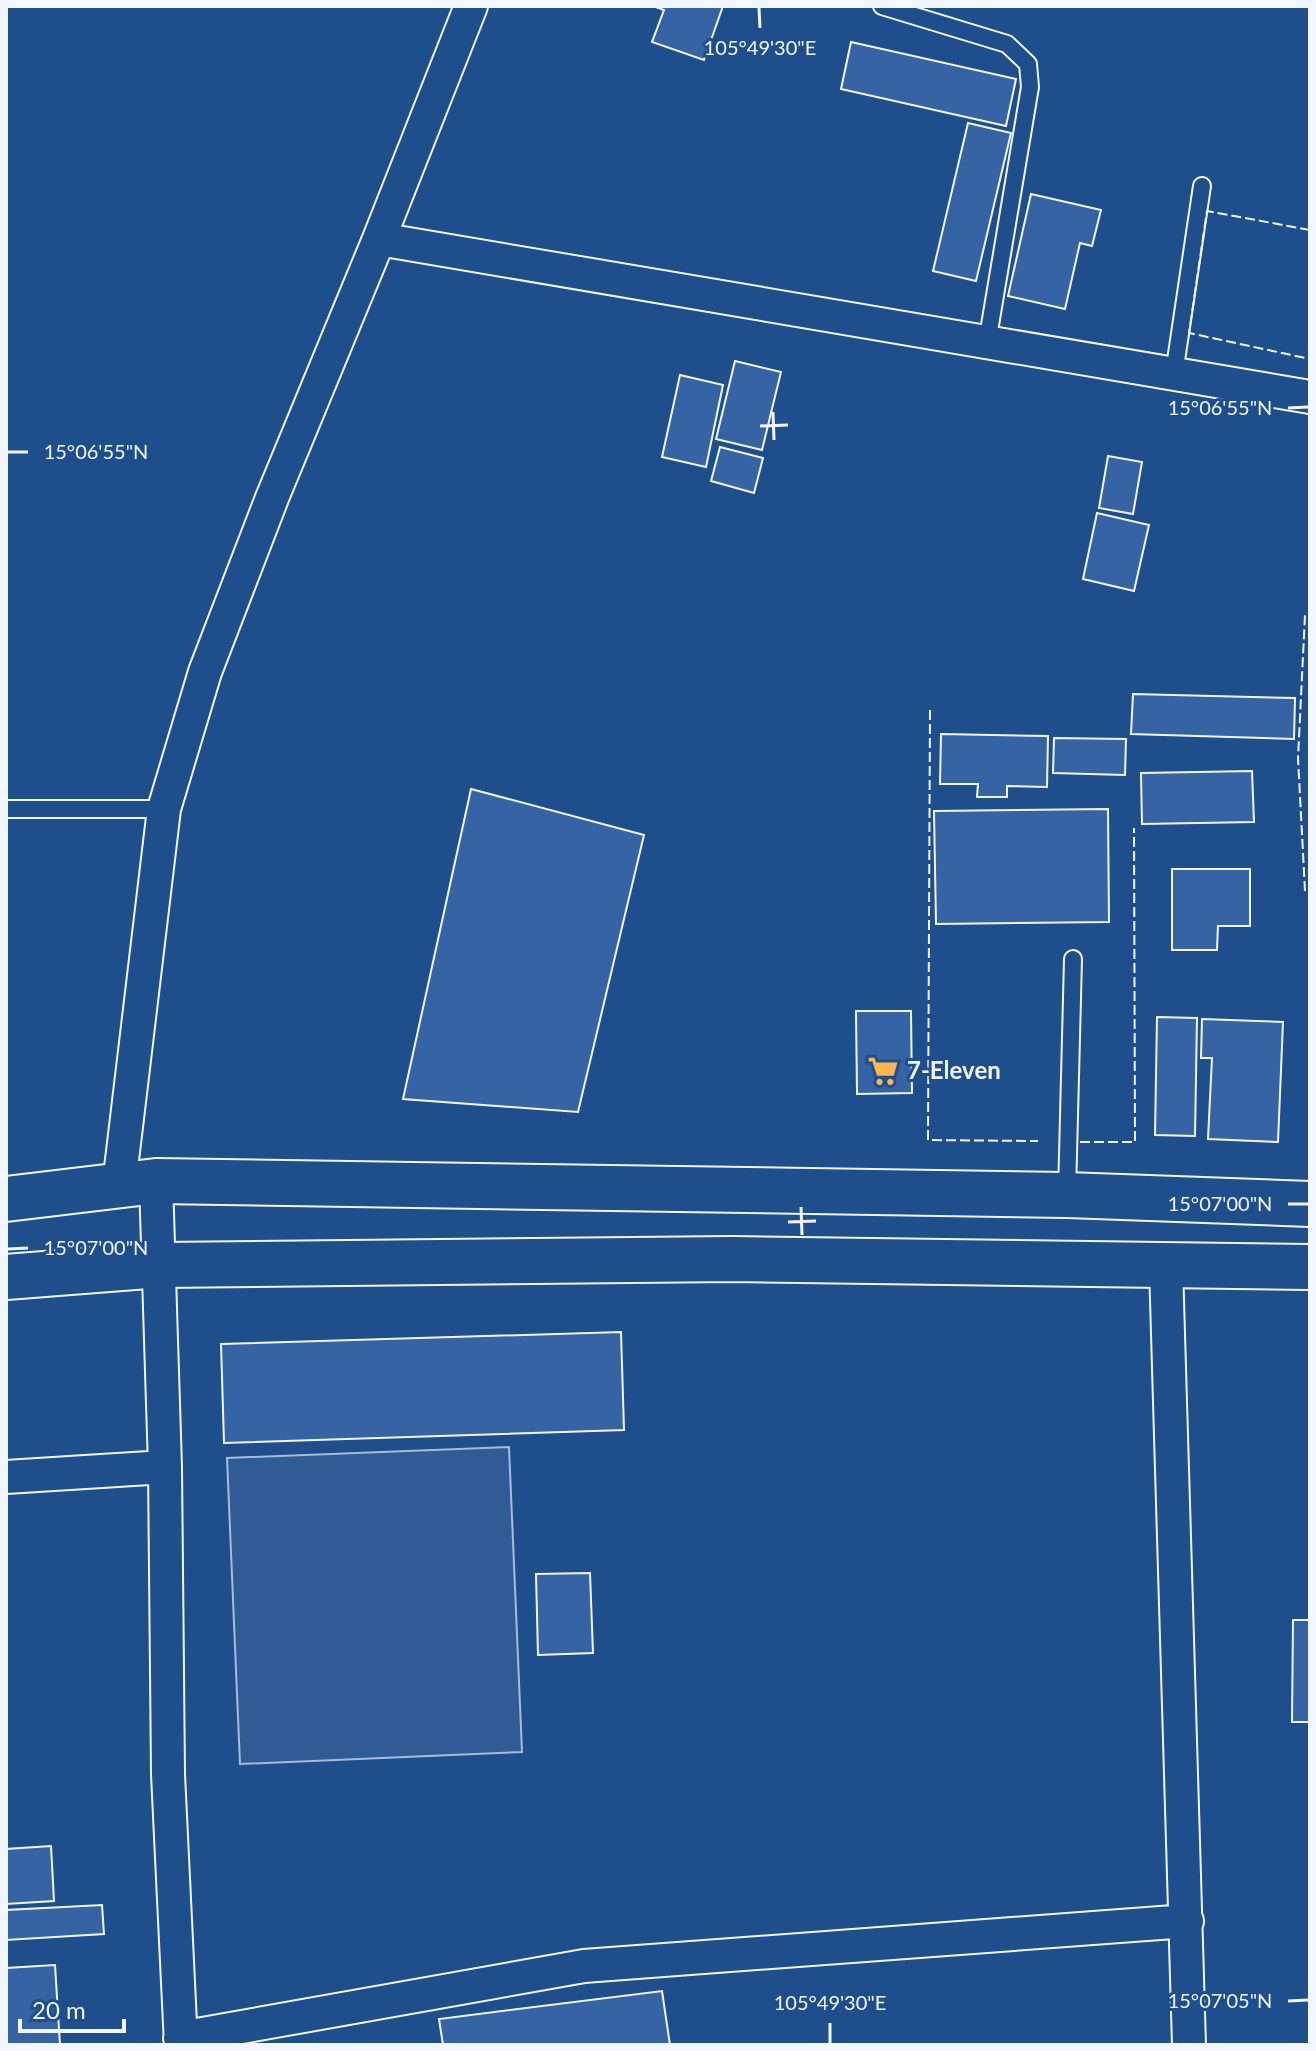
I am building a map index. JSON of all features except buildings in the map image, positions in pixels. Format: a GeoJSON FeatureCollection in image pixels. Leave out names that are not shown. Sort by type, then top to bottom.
{"type":"FeatureCollection","features":[{"type":"Feature","properties":{"kind":"highway"},"geometry":{"type":"LineString","coordinates":[[6,1199],[137,1183],[1067,1195],[1310,1204]]}},
{"type":"Feature","properties":{"kind":"highway"},"geometry":{"type":"LineString","coordinates":[[6,1277],[160,1265],[732,1259],[1310,1267]]}},
{"type":"Feature","properties":{"kind":"street"},"geometry":{"type":"LineString","coordinates":[[471,6],[205,672],[164,809],[137,1183],[160,1265],[168,1774],[181,2041],[584,1966],[1187,1921]]}},
{"type":"Feature","properties":{"kind":"street"},"geometry":{"type":"LineString","coordinates":[[379,239],[1310,397]]}},
{"type":"Feature","properties":{"kind":"street"},"geometry":{"type":"LineString","coordinates":[[1166,1266],[1189,2045]]}},
{"type":"Feature","properties":{"kind":"street"},"geometry":{"type":"LineString","coordinates":[[6,1477],[165,1467]]}},
{"type":"Feature","properties":{"kind":"lane"},"geometry":{"type":"LineString","coordinates":[[882,6],[1007,44],[1028,64],[1030,87],[987,343]]}},
{"type":"Feature","properties":{"kind":"lane"},"geometry":{"type":"LineString","coordinates":[[1174,374],[1202,186]]}},
{"type":"Feature","properties":{"kind":"lane"},"geometry":{"type":"LineString","coordinates":[[6,809],[164,809]]}},
{"type":"Feature","properties":{"kind":"lane"},"geometry":{"type":"LineString","coordinates":[[1067,1195],[1073,959]]}},
{"type":"Feature","properties":{"kind":"shaded area"},"geometry":{"type":"Polygon","coordinates":[[[509,1447],[522,1752],[240,1764],[227,1458],[509,1447]]]}},
{"type":"Feature","properties":{"kind":"fence"},"geometry":{"type":"LineString","coordinates":[[1310,230],[1207,211],[1189,333],[1310,359]]}},
{"type":"Feature","properties":{"kind":"fence"},"geometry":{"type":"LineString","coordinates":[[1305,891],[1298,758],[1305,615],[1310,615]]}},
{"type":"Feature","properties":{"kind":"fence"},"geometry":{"type":"LineString","coordinates":[[930,710],[928,1140],[1038,1141]]}},
{"type":"Feature","properties":{"kind":"fence"},"geometry":{"type":"LineString","coordinates":[[1080,1142],[1135,1142],[1134,828]]}},
{"type":"Feature","properties":{"kind":"place","name":"7-Eleven"},"geometry":{"type":"Point","coordinates":[883,1071]}}]}
